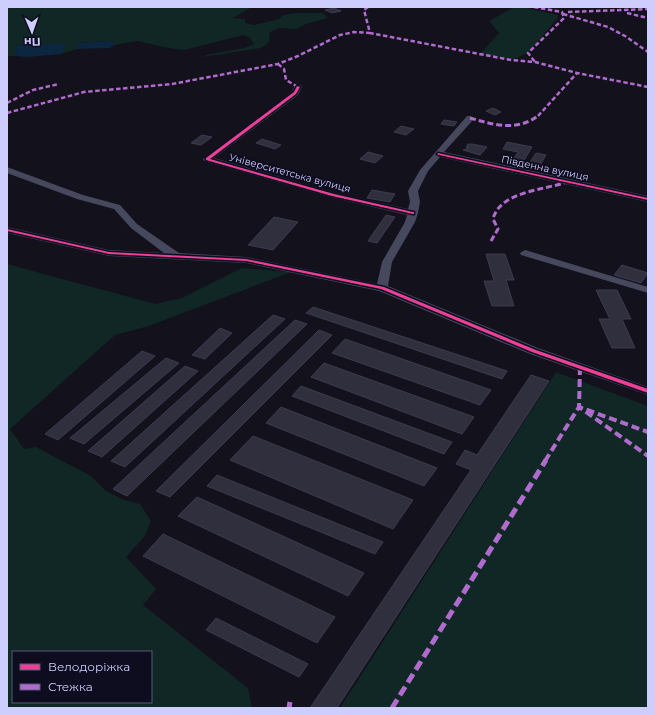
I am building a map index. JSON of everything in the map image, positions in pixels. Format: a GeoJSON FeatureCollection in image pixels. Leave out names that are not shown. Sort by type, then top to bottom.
{"type":"FeatureCollection","features":[{"type":"Feature","properties":{"kind":"street","name":"Університетська вулиця"},"geometry":{"type":"LineString","coordinates":[[298,87],[295,93],[207,159],[333,195],[413,213]]}},
{"type":"Feature","properties":{"kind":"street"},"geometry":{"type":"LineString","coordinates":[[382,288],[387,262],[410,222],[413,213],[415,202],[413,191],[424,170],[470,118]]}},
{"type":"Feature","properties":{"kind":"street","name":"Південна вулиця"},"geometry":{"type":"LineString","coordinates":[[439,154],[648,199]]}},
{"type":"Feature","properties":{"kind":"street"},"geometry":{"type":"LineString","coordinates":[[7,170],[80,197],[117,207],[134,226],[153,242],[177,256]]}},
{"type":"Feature","properties":{"kind":"street"},"geometry":{"type":"LineString","coordinates":[[7,230],[109,253],[246,260],[382,288],[534,351],[648,391]]}},
{"type":"Feature","properties":{"kind":"street"},"geometry":{"type":"LineString","coordinates":[[525,253],[648,290]]}},
{"type":"Feature","properties":{"kind":"green space"},"geometry":{"type":"Polygon","coordinates":[[[7,7],[252,7],[233,18],[245,19],[245,23],[254,25],[279,19],[283,15],[298,13],[323,13],[328,18],[306,24],[297,29],[279,28],[270,32],[269,42],[261,48],[203,57],[206,55],[244,48],[254,44],[250,38],[243,35],[184,50],[137,41],[114,45],[112,41],[78,43],[77,49],[61,54],[65,45],[14,46],[17,51],[15,56],[7,56],[7,7]]]}},
{"type":"Feature","properties":{"kind":"green space"},"geometry":{"type":"Polygon","coordinates":[[[514,7],[522,7],[558,15],[557,19],[528,53],[511,60],[480,54],[499,33],[489,21],[514,7]]]}},
{"type":"Feature","properties":{"kind":"green space"},"geometry":{"type":"Polygon","coordinates":[[[7,264],[155,304],[182,298],[242,268],[291,272],[149,326],[115,335],[10,429],[24,449],[36,447],[91,476],[106,491],[124,500],[140,504],[151,521],[145,536],[126,557],[156,589],[143,605],[248,688],[252,708],[7,708],[7,264]]]}},
{"type":"Feature","properties":{"kind":"green space"},"geometry":{"type":"Polygon","coordinates":[[[556,372],[648,406],[648,708],[340,708],[556,372]]]}},
{"type":"Feature","properties":{"kind":"water"},"geometry":{"type":"Polygon","coordinates":[[[112,41],[114,45],[110,48],[77,49],[78,43],[112,41]]]}},
{"type":"Feature","properties":{"kind":"water"},"geometry":{"type":"Polygon","coordinates":[[[51,44],[66,45],[61,54],[28,57],[15,56],[17,51],[14,46],[51,44]]]}},
{"type":"Feature","properties":{"kind":"building"},"geometry":{"type":"Polygon","coordinates":[[[334,8],[341,11],[332,13],[325,10],[334,8]]]}},
{"type":"Feature","properties":{"kind":"building"},"geometry":{"type":"Polygon","coordinates":[[[493,108],[501,112],[495,115],[486,111],[493,108]]]}},
{"type":"Feature","properties":{"kind":"building"},"geometry":{"type":"Polygon","coordinates":[[[444,120],[457,122],[454,126],[441,124],[444,120]]]}},
{"type":"Feature","properties":{"kind":"building"},"geometry":{"type":"Polygon","coordinates":[[[401,126],[414,129],[406,135],[394,132],[401,126]]]}},
{"type":"Feature","properties":{"kind":"building"},"geometry":{"type":"Polygon","coordinates":[[[202,135],[212,137],[201,145],[191,143],[202,135]]]}},
{"type":"Feature","properties":{"kind":"building"},"geometry":{"type":"Polygon","coordinates":[[[262,139],[281,145],[275,149],[256,143],[262,139]]]}},
{"type":"Feature","properties":{"kind":"building"},"geometry":{"type":"Polygon","coordinates":[[[507,142],[532,147],[523,162],[513,160],[518,152],[503,149],[507,142]]]}},
{"type":"Feature","properties":{"kind":"building"},"geometry":{"type":"Polygon","coordinates":[[[468,144],[487,147],[480,155],[463,150],[469,148],[466,147],[468,144]]]}},
{"type":"Feature","properties":{"kind":"building"},"geometry":{"type":"Polygon","coordinates":[[[368,152],[383,156],[375,163],[360,159],[368,152]]]}},
{"type":"Feature","properties":{"kind":"building"},"geometry":{"type":"Polygon","coordinates":[[[536,153],[546,155],[539,167],[528,165],[536,153]]]}},
{"type":"Feature","properties":{"kind":"building"},"geometry":{"type":"Polygon","coordinates":[[[372,190],[395,194],[390,202],[367,198],[372,190]]]}},
{"type":"Feature","properties":{"kind":"building"},"geometry":{"type":"Polygon","coordinates":[[[386,215],[395,217],[377,243],[368,241],[386,215]]]}},
{"type":"Feature","properties":{"kind":"building"},"geometry":{"type":"Polygon","coordinates":[[[274,217],[298,222],[273,250],[248,245],[274,217]]]}},
{"type":"Feature","properties":{"kind":"building"},"geometry":{"type":"Polygon","coordinates":[[[486,254],[505,254],[514,280],[506,280],[514,306],[492,306],[484,281],[494,281],[486,254]]]}},
{"type":"Feature","properties":{"kind":"building"},"geometry":{"type":"Polygon","coordinates":[[[622,265],[648,273],[641,283],[614,275],[622,265]]]}},
{"type":"Feature","properties":{"kind":"building"},"geometry":{"type":"Polygon","coordinates":[[[596,290],[617,290],[631,319],[622,319],[635,348],[612,348],[599,319],[610,319],[596,290]]]}},
{"type":"Feature","properties":{"kind":"building"},"geometry":{"type":"Polygon","coordinates":[[[313,307],[507,371],[502,379],[306,313],[313,307]]]}},
{"type":"Feature","properties":{"kind":"building"},"geometry":{"type":"Polygon","coordinates":[[[273,315],[285,319],[125,467],[111,461],[273,315]]]}},
{"type":"Feature","properties":{"kind":"building"},"geometry":{"type":"Polygon","coordinates":[[[295,320],[307,324],[127,496],[113,489],[295,320]]]}},
{"type":"Feature","properties":{"kind":"building"},"geometry":{"type":"Polygon","coordinates":[[[220,328],[232,333],[205,359],[192,355],[220,328]]]}},
{"type":"Feature","properties":{"kind":"building"},"geometry":{"type":"Polygon","coordinates":[[[319,330],[332,335],[170,497],[156,491],[319,330]]]}},
{"type":"Feature","properties":{"kind":"building"},"geometry":{"type":"Polygon","coordinates":[[[345,339],[491,390],[480,405],[332,353],[345,339]]]}},
{"type":"Feature","properties":{"kind":"building"},"geometry":{"type":"Polygon","coordinates":[[[142,351],[155,356],[58,440],[45,434],[142,351]]]}},
{"type":"Feature","properties":{"kind":"building"},"geometry":{"type":"Polygon","coordinates":[[[166,358],[179,363],[84,444],[70,438],[166,358]]]}},
{"type":"Feature","properties":{"kind":"building"},"geometry":{"type":"Polygon","coordinates":[[[324,363],[474,417],[462,434],[311,377],[324,363]]]}},
{"type":"Feature","properties":{"kind":"building"},"geometry":{"type":"Polygon","coordinates":[[[185,366],[198,371],[102,457],[88,451],[185,366]]]}},
{"type":"Feature","properties":{"kind":"building"},"geometry":{"type":"Polygon","coordinates":[[[531,375],[549,381],[337,708],[310,708],[471,470],[456,464],[465,450],[477,455],[531,375]]]}},
{"type":"Feature","properties":{"kind":"building"},"geometry":{"type":"Polygon","coordinates":[[[301,386],[452,442],[444,454],[292,396],[301,386]]]}},
{"type":"Feature","properties":{"kind":"building"},"geometry":{"type":"Polygon","coordinates":[[[281,407],[437,468],[424,486],[266,423],[281,407]]]}},
{"type":"Feature","properties":{"kind":"building"},"geometry":{"type":"Polygon","coordinates":[[[253,436],[413,500],[393,529],[230,460],[253,436]]]}},
{"type":"Feature","properties":{"kind":"building"},"geometry":{"type":"Polygon","coordinates":[[[217,475],[383,542],[375,554],[207,486],[217,475]]]}},
{"type":"Feature","properties":{"kind":"building"},"geometry":{"type":"Polygon","coordinates":[[[197,497],[364,573],[348,596],[178,516],[197,497]]]}},
{"type":"Feature","properties":{"kind":"building"},"geometry":{"type":"Polygon","coordinates":[[[163,534],[335,617],[317,643],[143,556],[163,534]]]}},
{"type":"Feature","properties":{"kind":"building"},"geometry":{"type":"Polygon","coordinates":[[[216,618],[308,664],[299,677],[206,630],[216,618]]]}},
{"type":"Feature","properties":{"kind":"marked path"},"geometry":{"type":"LineString","coordinates":[[368,7],[364,10],[370,33],[511,60],[535,62],[577,73],[648,87]]}},
{"type":"Feature","properties":{"kind":"marked path"},"geometry":{"type":"LineString","coordinates":[[534,7],[562,12],[564,18],[528,53],[535,62]]}},
{"type":"Feature","properties":{"kind":"marked path"},"geometry":{"type":"LineString","coordinates":[[568,12],[648,9]]}},
{"type":"Feature","properties":{"kind":"marked path"},"geometry":{"type":"LineString","coordinates":[[627,13],[648,18]]}},
{"type":"Feature","properties":{"kind":"marked path"},"geometry":{"type":"LineString","coordinates":[[563,14],[615,30],[648,52]]}},
{"type":"Feature","properties":{"kind":"marked path"},"geometry":{"type":"LineString","coordinates":[[7,113],[84,92],[172,84],[278,64],[298,56],[340,35],[354,32],[370,33]]}},
{"type":"Feature","properties":{"kind":"marked path"},"geometry":{"type":"LineString","coordinates":[[278,64],[284,69],[286,80],[298,87]]}},
{"type":"Feature","properties":{"kind":"marked path"},"geometry":{"type":"LineString","coordinates":[[470,118],[507,126],[528,123],[547,107],[577,73]]}},
{"type":"Feature","properties":{"kind":"marked path"},"geometry":{"type":"LineString","coordinates":[[7,103],[33,90],[59,84]]}},
{"type":"Feature","properties":{"kind":"marked path"},"geometry":{"type":"LineString","coordinates":[[491,241],[498,229],[493,219],[495,211],[521,194],[567,182]]}},
{"type":"Feature","properties":{"kind":"marked path"},"geometry":{"type":"LineString","coordinates":[[580,367],[579,407],[648,432]]}},
{"type":"Feature","properties":{"kind":"marked path"},"geometry":{"type":"LineString","coordinates":[[392,708],[579,407],[648,456]]}},
{"type":"Feature","properties":{"kind":"marked path"},"geometry":{"type":"LineString","coordinates":[[289,708],[290,702]]}},
{"type":"Feature","properties":{"kind":"cycle path"},"geometry":{"type":"LineString","coordinates":[[298,87],[295,93],[207,159],[333,195],[413,213]]}},
{"type":"Feature","properties":{"kind":"cycle path"},"geometry":{"type":"LineString","coordinates":[[439,154],[648,199]]}},
{"type":"Feature","properties":{"kind":"cycle path"},"geometry":{"type":"LineString","coordinates":[[7,230],[109,253],[246,260],[382,288],[534,351],[648,391]]}}]}
